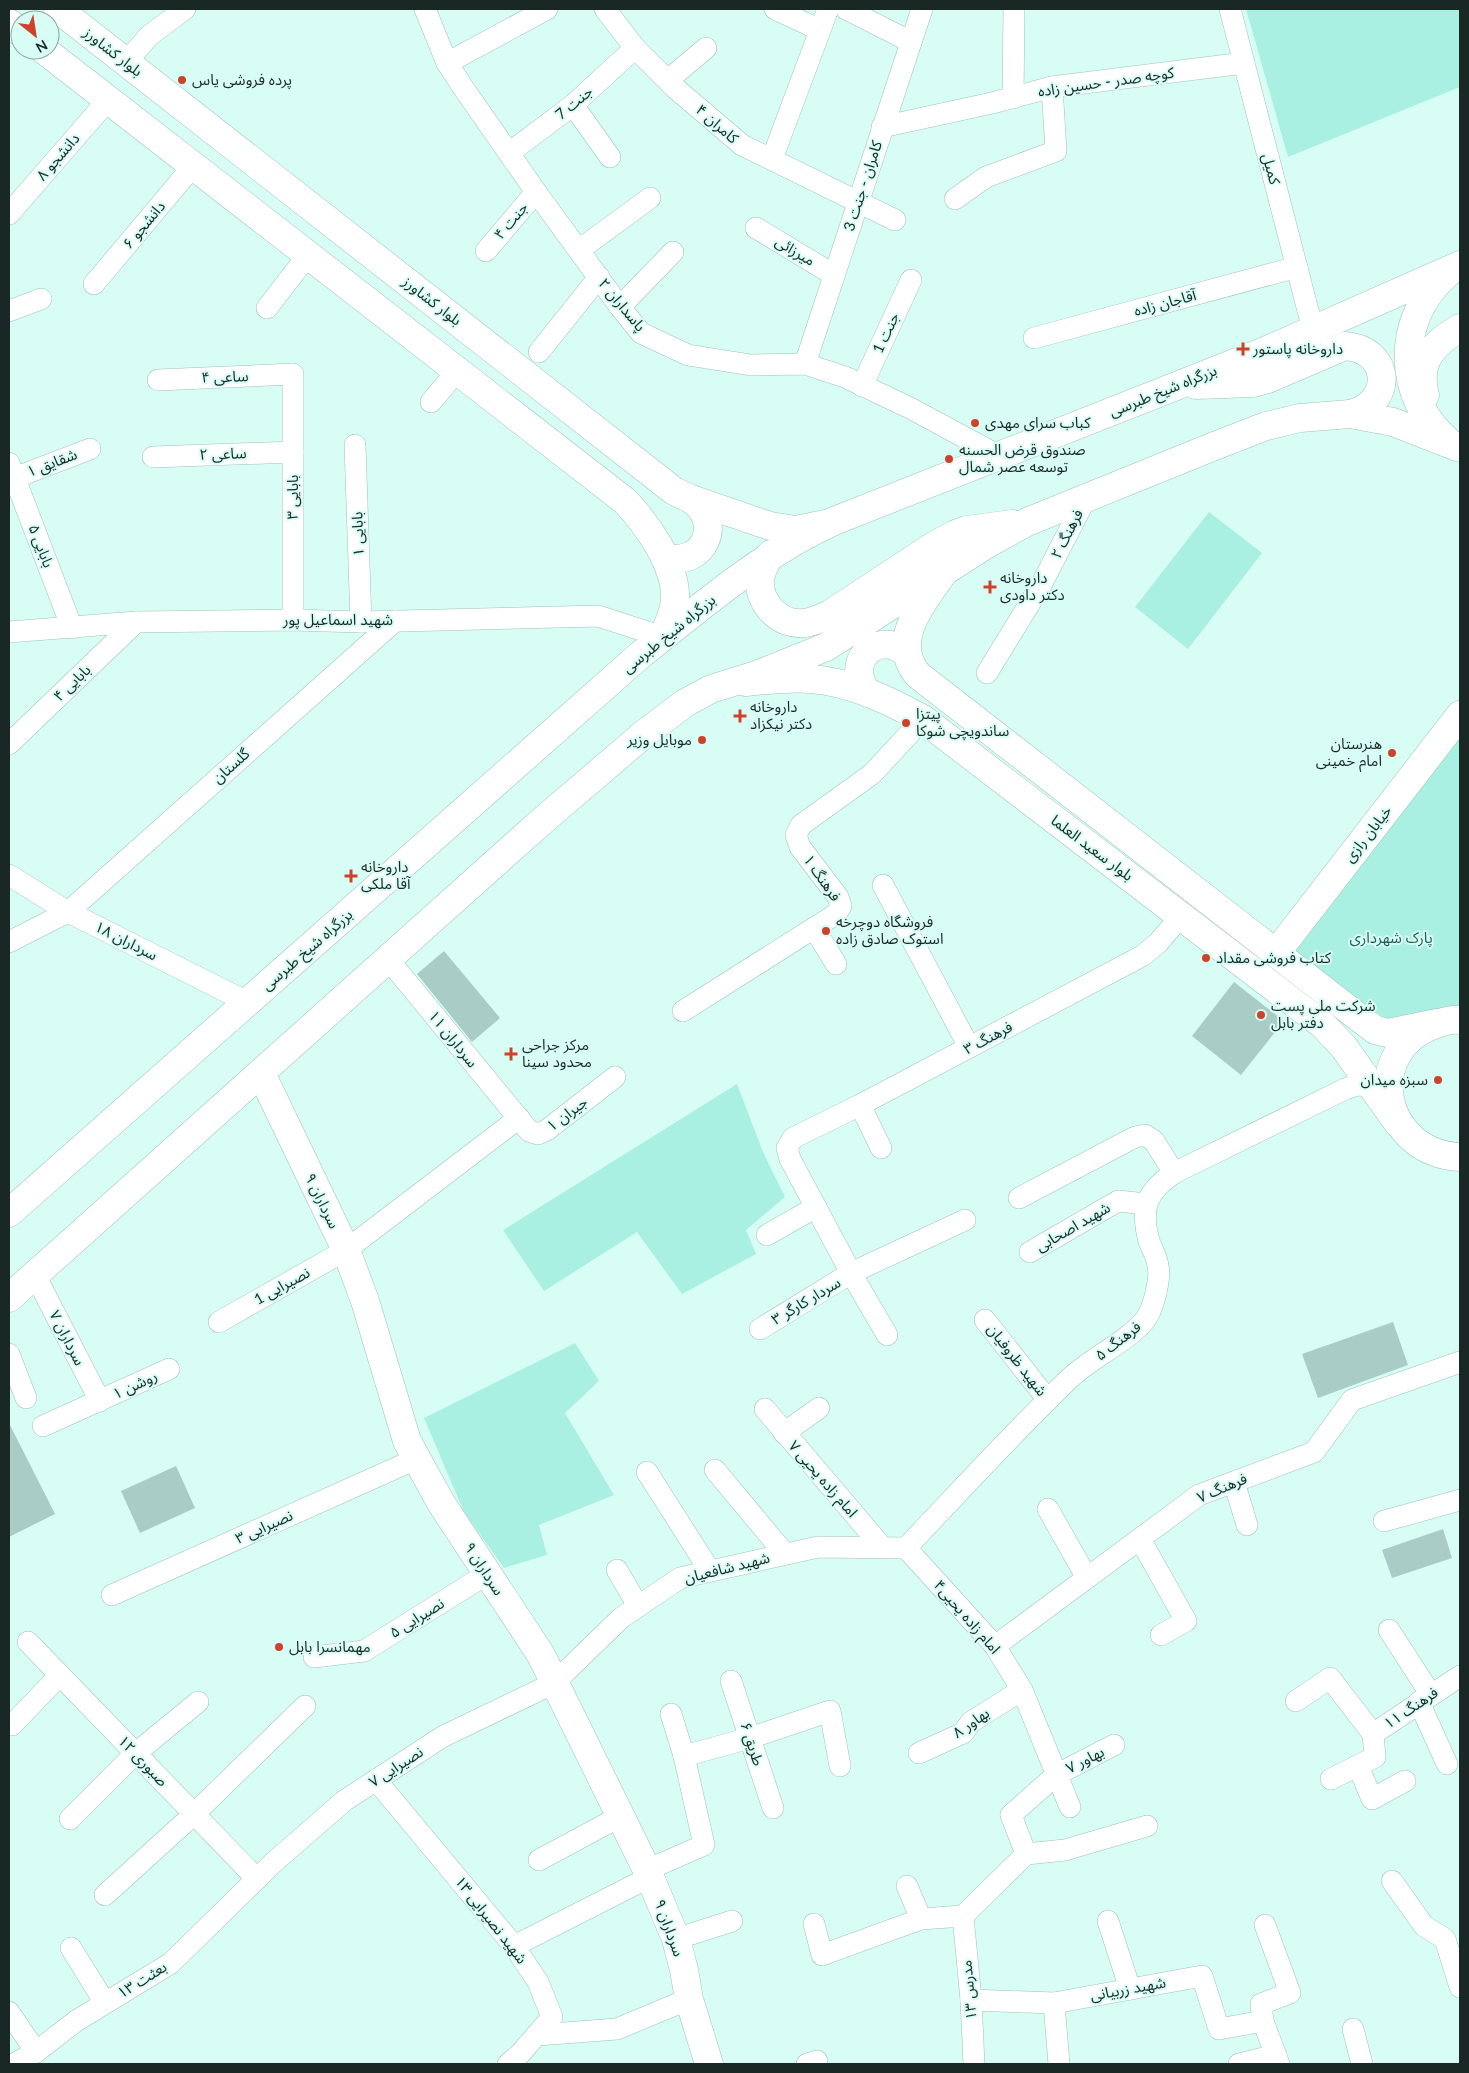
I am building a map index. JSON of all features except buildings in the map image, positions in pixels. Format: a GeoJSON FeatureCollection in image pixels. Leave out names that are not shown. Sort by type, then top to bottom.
{"type":"FeatureCollection","features":[{"type":"Feature","properties":{"kind":"main road","name":"بلوار کشاورز"},"geometry":{"type":"LineString","coordinates":[[58,9],[666,484],[691,499],[783,530],[808,528],[834,521]]}},
{"type":"Feature","properties":{"kind":"main road"},"geometry":{"type":"LineString","coordinates":[[57,60],[624,501],[638,516],[666,558],[673,578],[675,600],[673,612],[664,637]]}},
{"type":"Feature","properties":{"kind":"main road"},"geometry":{"type":"LineString","coordinates":[[1454,444],[1426,417],[1416,398],[1408,366],[1409,344],[1414,323],[1422,303],[1435,285],[1460,265]]}},
{"type":"Feature","properties":{"kind":"main road","name":"بزرگراه شیخ طبرسی"},"geometry":{"type":"LineString","coordinates":[[9,1213],[664,637],[738,577],[771,554],[834,521],[1313,330],[1460,265]]}},
{"type":"Feature","properties":{"kind":"main road"},"geometry":{"type":"LineString","coordinates":[[1454,444],[1427,402],[1424,391],[1424,368],[1432,348],[1446,336],[1460,328]]}},
{"type":"Feature","properties":{"kind":"main road"},"geometry":{"type":"LineString","coordinates":[[9,1298],[541,822],[658,722],[685,703],[711,689],[759,674],[826,647],[995,540],[1027,522],[1266,426],[1300,418],[1350,414],[1365,409],[1377,398],[1382,378],[1376,360],[1362,349],[1345,346],[1268,379],[1252,383],[1176,386]]}},
{"type":"Feature","properties":{"kind":"main road"},"geometry":{"type":"LineString","coordinates":[[1350,414],[1394,422],[1454,444]]}},
{"type":"Feature","properties":{"kind":"main road"},"geometry":{"type":"LineString","coordinates":[[666,558],[675,560],[694,555],[706,540],[708,521],[698,505],[691,499]]}},
{"type":"Feature","properties":{"kind":"main road"},"geometry":{"type":"LineString","coordinates":[[771,554],[764,564],[760,578],[761,592],[766,605],[776,615],[789,622],[803,624],[830,614],[935,545],[956,534],[973,529],[1027,522]]}},
{"type":"Feature","properties":{"kind":"main road"},"geometry":{"type":"LineString","coordinates":[[906,652],[906,640],[913,622],[944,572]]}},
{"type":"Feature","properties":{"kind":"main road"},"geometry":{"type":"LineString","coordinates":[[868,693],[863,687],[858,673],[859,666],[866,653],[871,648],[885,644],[893,644],[906,652]]}},
{"type":"Feature","properties":{"kind":"main road","name":"بلوار سعید العلما"},"geometry":{"type":"LineString","coordinates":[[906,652],[912,668],[918,676],[1375,1030],[1388,1033],[1451,1021]]}},
{"type":"Feature","properties":{"kind":"main road","name":"بلوار سعید العلما"},"geometry":{"type":"LineString","coordinates":[[730,683],[794,678],[812,679],[851,686],[923,719],[1323,1025],[1337,1038],[1398,1123]]}},
{"type":"Feature","properties":{"kind":"main road","name":"خیابان رازی"},"geometry":{"type":"LineString","coordinates":[[1276,953],[1460,715]]}},
{"type":"Feature","properties":{"kind":"main road"},"geometry":{"type":"LineString","coordinates":[[1451,1021],[1417,1034],[1400,1052],[1394,1062],[1389,1087],[1393,1112],[1398,1123],[1414,1142],[1436,1154],[1460,1157]]}},
{"type":"Feature","properties":{"kind":"main road","name":"سرداران ۹"},"geometry":{"type":"LineString","coordinates":[[261,1073],[346,1250],[365,1301],[406,1441],[441,1503],[541,1655],[649,1873],[676,1939],[689,1999],[709,2064]]}},
{"type":"Feature","properties":{"kind":"street"},"geometry":{"type":"LineString","coordinates":[[126,62],[150,35],[185,9]]}},
{"type":"Feature","properties":{"kind":"street","name":"پاسداران ۲"},"geometry":{"type":"LineString","coordinates":[[425,9],[447,62],[536,192],[620,307],[641,332],[688,356],[750,365],[805,364],[845,377],[912,409],[999,456]]}},
{"type":"Feature","properties":{"kind":"street"},"geometry":{"type":"LineString","coordinates":[[447,62],[547,9]]}},
{"type":"Feature","properties":{"kind":"street","name":"کامران ۴"},"geometry":{"type":"LineString","coordinates":[[605,9],[635,48],[668,80],[742,145],[895,220]]}},
{"type":"Feature","properties":{"kind":"street"},"geometry":{"type":"LineString","coordinates":[[775,9],[820,30]]}},
{"type":"Feature","properties":{"kind":"street"},"geometry":{"type":"LineString","coordinates":[[772,160],[828,9]]}},
{"type":"Feature","properties":{"kind":"street"},"geometry":{"type":"LineString","coordinates":[[846,9],[911,42]]}},
{"type":"Feature","properties":{"kind":"street","name":"کامران - جنت 3"},"geometry":{"type":"LineString","coordinates":[[805,364],[922,9]]}},
{"type":"Feature","properties":{"kind":"street"},"geometry":{"type":"LineString","coordinates":[[1013,98],[1014,9]]}},
{"type":"Feature","properties":{"kind":"street","name":"کمیل"},"geometry":{"type":"LineString","coordinates":[[1230,9],[1313,330]]}},
{"type":"Feature","properties":{"kind":"street","name":"جنت 7"},"geometry":{"type":"LineString","coordinates":[[509,153],[574,105],[635,48]]}},
{"type":"Feature","properties":{"kind":"street"},"geometry":{"type":"LineString","coordinates":[[668,80],[706,48]]}},
{"type":"Feature","properties":{"kind":"street","name":"کوچه صدر - حسین زاده"},"geometry":{"type":"LineString","coordinates":[[882,127],[1013,98],[1052,87],[1244,63]]}},
{"type":"Feature","properties":{"kind":"street"},"geometry":{"type":"LineString","coordinates":[[955,199],[986,178],[1056,151],[1052,87]]}},
{"type":"Feature","properties":{"kind":"street","name":"دانشجو ۸"},"geometry":{"type":"LineString","coordinates":[[9,214],[108,100]]}},
{"type":"Feature","properties":{"kind":"street"},"geometry":{"type":"LineString","coordinates":[[574,105],[610,157]]}},
{"type":"Feature","properties":{"kind":"street","name":"دانشجو ۶"},"geometry":{"type":"LineString","coordinates":[[94,284],[194,166]]}},
{"type":"Feature","properties":{"kind":"street","name":"جنت ۴"},"geometry":{"type":"LineString","coordinates":[[486,251],[536,192]]}},
{"type":"Feature","properties":{"kind":"street"},"geometry":{"type":"LineString","coordinates":[[579,250],[650,198]]}},
{"type":"Feature","properties":{"kind":"street","name":"میرزائی"},"geometry":{"type":"LineString","coordinates":[[756,228],[834,274]]}},
{"type":"Feature","properties":{"kind":"street"},"geometry":{"type":"LineString","coordinates":[[620,307],[674,252]]}},
{"type":"Feature","properties":{"kind":"street"},"geometry":{"type":"LineString","coordinates":[[267,308],[308,255]]}},
{"type":"Feature","properties":{"kind":"street","name":"آقاجان زاده"},"geometry":{"type":"LineString","coordinates":[[1034,338],[1297,267]]}},
{"type":"Feature","properties":{"kind":"street"},"geometry":{"type":"LineString","coordinates":[[539,352],[599,277]]}},
{"type":"Feature","properties":{"kind":"street","name":"جنت 1"},"geometry":{"type":"LineString","coordinates":[[862,386],[911,280]]}},
{"type":"Feature","properties":{"kind":"street"},"geometry":{"type":"LineString","coordinates":[[9,311],[41,300]]}},
{"type":"Feature","properties":{"kind":"street"},"geometry":{"type":"LineString","coordinates":[[431,402],[457,371]]}},
{"type":"Feature","properties":{"kind":"street","name":"ساعی ۴"},"geometry":{"type":"LineString","coordinates":[[158,380],[293,374]]}},
{"type":"Feature","properties":{"kind":"street","name":"بابایی ۳"},"geometry":{"type":"LineString","coordinates":[[293,374],[293,620]]}},
{"type":"Feature","properties":{"kind":"street","name":"بابایی ۱"},"geometry":{"type":"LineString","coordinates":[[355,445],[361,622]]}},
{"type":"Feature","properties":{"kind":"street","name":"شقایق ۱"},"geometry":{"type":"LineString","coordinates":[[11,474],[90,449]]}},
{"type":"Feature","properties":{"kind":"street","name":"ساعی ۲"},"geometry":{"type":"LineString","coordinates":[[153,457],[293,452]]}},
{"type":"Feature","properties":{"kind":"street","name":"بابایی ۵"},"geometry":{"type":"LineString","coordinates":[[11,474],[72,628]]}},
{"type":"Feature","properties":{"kind":"street","name":"فرهنگ ۲"},"geometry":{"type":"LineString","coordinates":[[987,672],[1041,585],[1086,498]]}},
{"type":"Feature","properties":{"kind":"street","name":"شهید اسماعیل پور"},"geometry":{"type":"LineString","coordinates":[[9,632],[136,622],[293,620],[361,622],[598,616],[664,637]]}},
{"type":"Feature","properties":{"kind":"street","name":"گلستان"},"geometry":{"type":"LineString","coordinates":[[9,942],[68,912],[395,621]]}},
{"type":"Feature","properties":{"kind":"street","name":"بابایی ۴"},"geometry":{"type":"LineString","coordinates":[[9,744],[136,622]]}},
{"type":"Feature","properties":{"kind":"street","name":"فرهنگ ۱"},"geometry":{"type":"LineString","coordinates":[[684,1011],[836,914],[841,906],[838,897],[800,847],[796,835],[801,825],[872,774],[923,719]]}},
{"type":"Feature","properties":{"kind":"street","name":"سرداران ۱۸"},"geometry":{"type":"LineString","coordinates":[[9,875],[68,912],[247,1002]]}},
{"type":"Feature","properties":{"kind":"street"},"geometry":{"type":"LineString","coordinates":[[883,885],[969,1048]]}},
{"type":"Feature","properties":{"kind":"street","name":"فرهنگ ۳"},"geometry":{"type":"LineString","coordinates":[[816,1207],[790,1159],[787,1148],[793,1138],[860,1105],[1142,956],[1158,943],[1181,916]]}},
{"type":"Feature","properties":{"kind":"street"},"geometry":{"type":"LineString","coordinates":[[814,928],[836,964]]}},
{"type":"Feature","properties":{"kind":"street","name":"سرداران ۱۱"},"geometry":{"type":"LineString","coordinates":[[388,959],[519,1118]]}},
{"type":"Feature","properties":{"kind":"street","name":"جیران ۱"},"geometry":{"type":"LineString","coordinates":[[519,1118],[529,1131],[538,1134],[615,1077]]}},
{"type":"Feature","properties":{"kind":"street"},"geometry":{"type":"LineString","coordinates":[[1146,1204],[1158,1183],[1174,1173],[1351,1086],[1363,1084],[1372,1086]]}},
{"type":"Feature","properties":{"kind":"street"},"geometry":{"type":"LineString","coordinates":[[860,1105],[881,1148]]}},
{"type":"Feature","properties":{"kind":"street","name":"نصیرایی 1"},"geometry":{"type":"LineString","coordinates":[[219,1322],[346,1250],[519,1118]]}},
{"type":"Feature","properties":{"kind":"street"},"geometry":{"type":"LineString","coordinates":[[1019,1198],[1135,1137],[1145,1135],[1154,1141],[1174,1173]]}},
{"type":"Feature","properties":{"kind":"street","name":"شهید اصحابی"},"geometry":{"type":"LineString","coordinates":[[1030,1252],[1118,1201],[1146,1204]]}},
{"type":"Feature","properties":{"kind":"street","name":"فرهنگ ۵"},"geometry":{"type":"LineString","coordinates":[[906,1548],[1071,1377],[1145,1320],[1156,1296],[1159,1267],[1149,1240],[1146,1204]]}},
{"type":"Feature","properties":{"kind":"street"},"geometry":{"type":"LineString","coordinates":[[767,1235],[816,1207],[887,1335]]}},
{"type":"Feature","properties":{"kind":"street","name":"سردار کارگر ۳"},"geometry":{"type":"LineString","coordinates":[[760,1329],[851,1273],[966,1220]]}},
{"type":"Feature","properties":{"kind":"street","name":"سرداران ۷"},"geometry":{"type":"LineString","coordinates":[[35,1275],[100,1401]]}},
{"type":"Feature","properties":{"kind":"street","name":"شهید ظروفیان"},"geometry":{"type":"LineString","coordinates":[[985,1320],[1048,1400]]}},
{"type":"Feature","properties":{"kind":"street"},"geometry":{"type":"LineString","coordinates":[[9,1354],[26,1398]]}},
{"type":"Feature","properties":{"kind":"street","name":"فرهنگ ۷"},"geometry":{"type":"LineString","coordinates":[[995,1646],[1199,1495],[1314,1452],[1352,1400],[1460,1362]]}},
{"type":"Feature","properties":{"kind":"street","name":"روشن ۱"},"geometry":{"type":"LineString","coordinates":[[43,1426],[169,1369]]}},
{"type":"Feature","properties":{"kind":"street"},"geometry":{"type":"LineString","coordinates":[[784,1433],[819,1408]]}},
{"type":"Feature","properties":{"kind":"street","name":"امام زاده یحیی ۷"},"geometry":{"type":"LineString","coordinates":[[765,1409],[882,1547]]}},
{"type":"Feature","properties":{"kind":"street","name":"نصیرایی ۳"},"geometry":{"type":"LineString","coordinates":[[112,1595],[416,1459]]}},
{"type":"Feature","properties":{"kind":"street"},"geometry":{"type":"LineString","coordinates":[[715,1470],[785,1554]]}},
{"type":"Feature","properties":{"kind":"street"},"geometry":{"type":"LineString","coordinates":[[647,1472],[710,1571]]}},
{"type":"Feature","properties":{"kind":"street"},"geometry":{"type":"LineString","coordinates":[[1234,1482],[1247,1525]]}},
{"type":"Feature","properties":{"kind":"street"},"geometry":{"type":"LineString","coordinates":[[1384,1521],[1453,1502]]}},
{"type":"Feature","properties":{"kind":"street"},"geometry":{"type":"LineString","coordinates":[[1048,1509],[1087,1578]]}},
{"type":"Feature","properties":{"kind":"street"},"geometry":{"type":"LineString","coordinates":[[1140,1539],[1186,1621],[1161,1635]]}},
{"type":"Feature","properties":{"kind":"street","name":"شهید شافعیان"},"geometry":{"type":"LineString","coordinates":[[554,1683],[621,1618],[680,1578],[818,1547],[906,1548]]}},
{"type":"Feature","properties":{"kind":"street","name":"امام زاده یحیی۴"},"geometry":{"type":"LineString","coordinates":[[906,1548],[995,1646],[1022,1690],[1070,1807]]}},
{"type":"Feature","properties":{"kind":"street"},"geometry":{"type":"LineString","coordinates":[[617,1570],[638,1606]]}},
{"type":"Feature","properties":{"kind":"street","name":"نصیرایی ۵"},"geometry":{"type":"LineString","coordinates":[[314,1657],[364,1651],[487,1574]]}},
{"type":"Feature","properties":{"kind":"street"},"geometry":{"type":"LineString","coordinates":[[1389,1630],[1425,1699],[1446,1764]]}},
{"type":"Feature","properties":{"kind":"street","name":"صبوری ۱۲"},"geometry":{"type":"LineString","coordinates":[[28,1642],[257,1879]]}},
{"type":"Feature","properties":{"kind":"street"},"geometry":{"type":"LineString","coordinates":[[12,1725],[60,1675]]}},
{"type":"Feature","properties":{"kind":"street","name":"فرهنگ ۱۱"},"geometry":{"type":"LineString","coordinates":[[1331,1779],[1375,1757],[1373,1734],[1460,1676]]}},
{"type":"Feature","properties":{"kind":"street"},"geometry":{"type":"LineString","coordinates":[[1296,1701],[1330,1678],[1373,1734]]}},
{"type":"Feature","properties":{"kind":"street","name":"طریق ۶"},"geometry":{"type":"LineString","coordinates":[[731,1681],[773,1808]]}},
{"type":"Feature","properties":{"kind":"street","name":"نصیرایی ۷"},"geometry":{"type":"LineString","coordinates":[[257,1879],[344,1801],[442,1737],[554,1683]]}},
{"type":"Feature","properties":{"kind":"street","name":"بهاور ۸"},"geometry":{"type":"LineString","coordinates":[[919,1753],[963,1733],[972,1722],[1022,1690]]}},
{"type":"Feature","properties":{"kind":"street"},"geometry":{"type":"LineString","coordinates":[[70,1819],[136,1753],[198,1702]]}},
{"type":"Feature","properties":{"kind":"street"},"geometry":{"type":"LineString","coordinates":[[105,1894],[194,1814],[305,1706]]}},
{"type":"Feature","properties":{"kind":"street"},"geometry":{"type":"LineString","coordinates":[[684,1756],[750,1738],[830,1711],[840,1766]]}},
{"type":"Feature","properties":{"kind":"street"},"geometry":{"type":"LineString","coordinates":[[514,1946],[704,1845],[684,1756],[671,1714]]}},
{"type":"Feature","properties":{"kind":"street","name":"بهاور ۷"},"geometry":{"type":"LineString","coordinates":[[1026,1854],[1011,1814],[1056,1775],[1114,1745]]}},
{"type":"Feature","properties":{"kind":"street"},"geometry":{"type":"LineString","coordinates":[[1358,1766],[1372,1799],[1406,1781]]}},
{"type":"Feature","properties":{"kind":"street","name":"شهید نصیرایی ۱۳"},"geometry":{"type":"LineString","coordinates":[[376,1780],[514,1946],[538,1982],[552,2017],[520,2054],[508,2064]]}},
{"type":"Feature","properties":{"kind":"street"},"geometry":{"type":"LineString","coordinates":[[539,1860],[621,1816]]}},
{"type":"Feature","properties":{"kind":"street"},"geometry":{"type":"LineString","coordinates":[[814,1924],[822,1955],[921,1919],[963,1916],[1026,1854],[1065,1850],[1147,1826]]}},
{"type":"Feature","properties":{"kind":"street","name":"بعثت ۱۳"},"geometry":{"type":"LineString","coordinates":[[14,2064],[36,2052],[76,2021],[171,1963],[257,1879]]}},
{"type":"Feature","properties":{"kind":"street"},"geometry":{"type":"LineString","coordinates":[[1392,1881],[1424,1926],[1452,1936],[1460,1987]]}},
{"type":"Feature","properties":{"kind":"street"},"geometry":{"type":"LineString","coordinates":[[907,1886],[921,1919]]}},
{"type":"Feature","properties":{"kind":"street","name":"مدرس ۱۳"},"geometry":{"type":"LineString","coordinates":[[963,1916],[971,2000],[974,2064]]}},
{"type":"Feature","properties":{"kind":"street"},"geometry":{"type":"LineString","coordinates":[[676,1939],[732,1921]]}},
{"type":"Feature","properties":{"kind":"street"},"geometry":{"type":"LineString","coordinates":[[1108,1921],[1130,1989]]}},
{"type":"Feature","properties":{"kind":"street"},"geometry":{"type":"LineString","coordinates":[[1240,2064],[1278,2060],[1263,2021],[1261,2004],[1290,1993],[1265,1925]]}},
{"type":"Feature","properties":{"kind":"street"},"geometry":{"type":"LineString","coordinates":[[71,1948],[105,2003]]}},
{"type":"Feature","properties":{"kind":"street","name":"شهید زربیانی"},"geometry":{"type":"LineString","coordinates":[[971,2000],[1054,2003],[1202,1976],[1219,2029],[1263,2021]]}},
{"type":"Feature","properties":{"kind":"street"},"geometry":{"type":"LineString","coordinates":[[537,2035],[617,2029],[689,1999]]}},
{"type":"Feature","properties":{"kind":"street"},"geometry":{"type":"LineString","coordinates":[[1054,2003],[1059,2064]]}},
{"type":"Feature","properties":{"kind":"street"},"geometry":{"type":"LineString","coordinates":[[9,2012],[36,2052]]}},
{"type":"Feature","properties":{"kind":"street"},"geometry":{"type":"LineString","coordinates":[[1353,2029],[1362,2064]]}},
{"type":"Feature","properties":{"kind":"green space"},"geometry":{"type":"Polygon","coordinates":[[[1246,9],[1460,9],[1460,87],[1288,157],[1246,9]]]}},
{"type":"Feature","properties":{"kind":"green space"},"geometry":{"type":"Polygon","coordinates":[[[1209,512],[1262,553],[1188,649],[1135,607],[1209,512]]]}},
{"type":"Feature","properties":{"kind":"green space","name":"پارک شهرداری"},"geometry":{"type":"Polygon","coordinates":[[[1460,737],[1460,1022],[1407,1033],[1289,954],[1460,737]]]}},
{"type":"Feature","properties":{"kind":"green space"},"geometry":{"type":"Polygon","coordinates":[[[737,1084],[763,1152],[785,1197],[746,1230],[756,1254],[682,1294],[637,1232],[544,1291],[503,1230],[737,1084]]]}},
{"type":"Feature","properties":{"kind":"green space"},"geometry":{"type":"Polygon","coordinates":[[[575,1343],[599,1381],[565,1413],[614,1495],[539,1525],[547,1555],[504,1568],[464,1512],[424,1418],[575,1343]]]}},
{"type":"Feature","properties":{"kind":"place","name":"پرده فروشی یاس"},"geometry":{"type":"Point","coordinates":[182,80]}},
{"type":"Feature","properties":{"kind":"place","name":"داروخانه پاستور"},"geometry":{"type":"Point","coordinates":[1243,349]}},
{"type":"Feature","properties":{"kind":"place","name":"کباب سرای مهدی"},"geometry":{"type":"Point","coordinates":[975,423]}},
{"type":"Feature","properties":{"kind":"place","name":"صندوق قرض الحسنه توسعه عصر شمال"},"geometry":{"type":"Point","coordinates":[949,459]}},
{"type":"Feature","properties":{"kind":"place","name":"داروخانه دکتر داودی"},"geometry":{"type":"Point","coordinates":[990,587]}},
{"type":"Feature","properties":{"kind":"place","name":"داروخانه دکتر نیکزاد"},"geometry":{"type":"Point","coordinates":[740,716]}},
{"type":"Feature","properties":{"kind":"place","name":"پیتزا ساندویچی شوکا"},"geometry":{"type":"Point","coordinates":[906,723]}},
{"type":"Feature","properties":{"kind":"place","name":"موبایل وزیر"},"geometry":{"type":"Point","coordinates":[702,740]}},
{"type":"Feature","properties":{"kind":"place","name":"هنرستان امام خمینی"},"geometry":{"type":"Point","coordinates":[1392,753]}},
{"type":"Feature","properties":{"kind":"place","name":"داروخانه آقا ملکی"},"geometry":{"type":"Point","coordinates":[351,876]}},
{"type":"Feature","properties":{"kind":"place","name":"فروشگاه دوچرخه استوک صادق زاده"},"geometry":{"type":"Point","coordinates":[826,931]}},
{"type":"Feature","properties":{"kind":"place","name":"کتاب فروشی مقداد"},"geometry":{"type":"Point","coordinates":[1206,958]}},
{"type":"Feature","properties":{"kind":"place","name":"شرکت ملی پست دفتر بابل"},"geometry":{"type":"Point","coordinates":[1261,1015]}},
{"type":"Feature","properties":{"kind":"place","name":"مرکز جراحی محدود سینا"},"geometry":{"type":"Point","coordinates":[511,1054]}},
{"type":"Feature","properties":{"kind":"place","name":"سبزه میدان"},"geometry":{"type":"Point","coordinates":[1438,1080]}},
{"type":"Feature","properties":{"kind":"place","name":"مهمانسرا بابل"},"geometry":{"type":"Point","coordinates":[279,1647]}}]}
